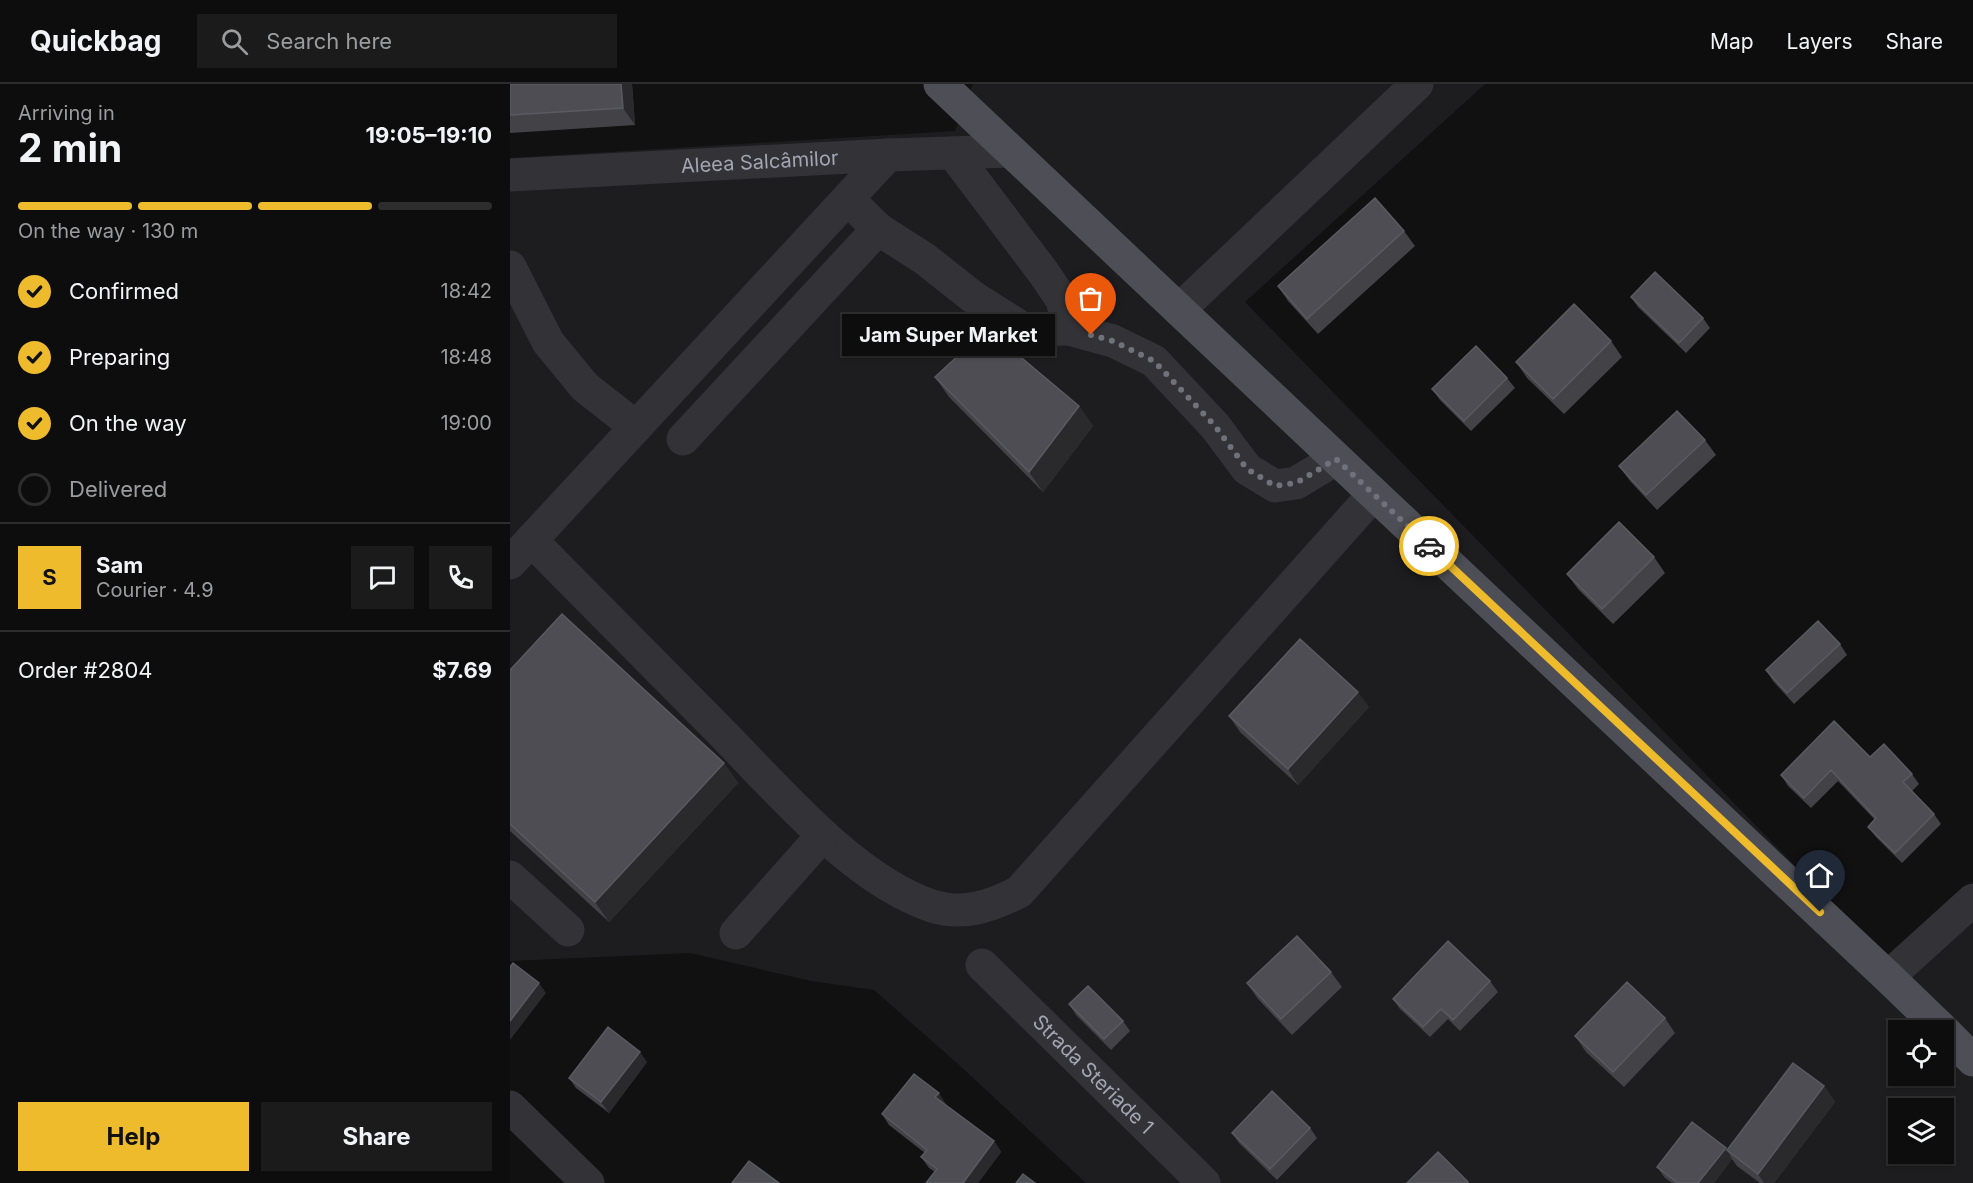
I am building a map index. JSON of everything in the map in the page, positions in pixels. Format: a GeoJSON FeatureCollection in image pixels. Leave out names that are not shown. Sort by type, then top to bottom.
{"type":"FeatureCollection","features":[{"type":"Feature","properties":{"kind":"main road"},"geometry":{"type":"LineString","coordinates":[[940,84],[1933,1020]]}},
{"type":"Feature","properties":{"kind":"main road"},"geometry":{"type":"LineString","coordinates":[[1954,1041],[1973,1060]]}},
{"type":"Feature","properties":{"kind":"street"},"geometry":{"type":"LineString","coordinates":[[1179,310],[1417,84]]}},
{"type":"Feature","properties":{"kind":"street","name":"Aleea Salcâmilor"},"geometry":{"type":"LineString","coordinates":[[510,175],[888,155],[1011,151]]}},
{"type":"Feature","properties":{"kind":"street"},"geometry":{"type":"LineString","coordinates":[[954,153],[1062,300],[1069,329]]}},
{"type":"Feature","properties":{"kind":"street"},"geometry":{"type":"LineString","coordinates":[[888,155],[520,551],[823,835],[882,882],[933,906],[965,911],[993,905],[1019,892],[1374,494]]}},
{"type":"Feature","properties":{"kind":"street"},"geometry":{"type":"LineString","coordinates":[[848,199],[878,229],[926,259],[973,297],[1025,330],[1069,329],[1113,341],[1154,361],[1215,426],[1247,469],[1275,486],[1296,483],[1336,459]]}},
{"type":"Feature","properties":{"kind":"street"},"geometry":{"type":"LineString","coordinates":[[682,439],[878,229]]}},
{"type":"Feature","properties":{"kind":"street"},"geometry":{"type":"LineString","coordinates":[[510,267],[548,342],[585,387],[636,426]]}},
{"type":"Feature","properties":{"kind":"street"},"geometry":{"type":"LineString","coordinates":[[736,933],[823,835]]}},
{"type":"Feature","properties":{"kind":"street"},"geometry":{"type":"LineString","coordinates":[[510,877],[568,930]]}},
{"type":"Feature","properties":{"kind":"street"},"geometry":{"type":"LineString","coordinates":[[1888,976],[1973,900]]}},
{"type":"Feature","properties":{"kind":"street","name":"Strada Steriade 1"},"geometry":{"type":"LineString","coordinates":[[982,965],[1204,1183]]}},
{"type":"Feature","properties":{"kind":"street"},"geometry":{"type":"LineString","coordinates":[[510,1107],[588,1183]]}},
{"type":"Feature","properties":{"kind":"shaded area"},"geometry":{"type":"Polygon","coordinates":[[[973,84],[1485,84],[1245,302],[1890,963],[1973,887],[1973,1183],[1086,1183],[958,1064],[874,990],[811,981],[690,953],[510,961],[510,158],[955,131],[973,84]]]}},
{"type":"Feature","properties":{"kind":"building"},"geometry":{"type":"Polygon","coordinates":[[[510,84],[621,84],[623,108],[510,115],[510,84]]]}},
{"type":"Feature","properties":{"kind":"building"},"geometry":{"type":"Polygon","coordinates":[[[1375,198],[1404,231],[1307,319],[1278,286],[1375,198]]]}},
{"type":"Feature","properties":{"kind":"building"},"geometry":{"type":"Polygon","coordinates":[[[1655,272],[1703,318],[1679,343],[1631,297],[1655,272]]]}},
{"type":"Feature","properties":{"kind":"building"},"geometry":{"type":"Polygon","coordinates":[[[1574,304],[1611,341],[1553,399],[1516,362],[1574,304]]]}},
{"type":"Feature","properties":{"kind":"building"},"geometry":{"type":"Polygon","coordinates":[[[987,329],[1079,406],[1029,472],[935,377],[987,329]]]}},
{"type":"Feature","properties":{"kind":"building"},"geometry":{"type":"Polygon","coordinates":[[[1476,346],[1507,378],[1464,421],[1432,389],[1476,346]]]}},
{"type":"Feature","properties":{"kind":"building"},"geometry":{"type":"Polygon","coordinates":[[[1677,411],[1705,440],[1646,495],[1619,466],[1677,411]]]}},
{"type":"Feature","properties":{"kind":"building"},"geometry":{"type":"Polygon","coordinates":[[[1619,522],[1654,557],[1602,609],[1567,574],[1619,522]]]}},
{"type":"Feature","properties":{"kind":"building"},"geometry":{"type":"Polygon","coordinates":[[[562,614],[724,763],[595,902],[510,824],[510,670],[562,614]]]}},
{"type":"Feature","properties":{"kind":"building"},"geometry":{"type":"Polygon","coordinates":[[[1818,621],[1840,644],[1787,693],[1766,670],[1818,621]]]}},
{"type":"Feature","properties":{"kind":"building"},"geometry":{"type":"Polygon","coordinates":[[[1300,639],[1358,692],[1288,769],[1229,716],[1300,639]]]}},
{"type":"Feature","properties":{"kind":"building"},"geometry":{"type":"Polygon","coordinates":[[[1834,721],[1870,757],[1884,744],[1912,774],[1903,782],[1934,814],[1895,853],[1868,827],[1876,818],[1831,770],[1804,798],[1781,775],[1834,721]]]}},
{"type":"Feature","properties":{"kind":"building"},"geometry":{"type":"Polygon","coordinates":[[[1297,936],[1331,972],[1281,1019],[1247,983],[1297,936]]]}},
{"type":"Feature","properties":{"kind":"building"},"geometry":{"type":"Polygon","coordinates":[[[1448,941],[1490,981],[1453,1020],[1441,1009],[1423,1027],[1393,999],[1448,941]]]}},
{"type":"Feature","properties":{"kind":"building"},"geometry":{"type":"Polygon","coordinates":[[[513,963],[539,983],[510,1021],[510,967],[513,963]]]}},
{"type":"Feature","properties":{"kind":"building"},"geometry":{"type":"Polygon","coordinates":[[[1627,982],[1665,1018],[1613,1072],[1575,1036],[1627,982]]]}},
{"type":"Feature","properties":{"kind":"building"},"geometry":{"type":"Polygon","coordinates":[[[1088,986],[1123,1021],[1104,1039],[1069,1004],[1088,986]]]}},
{"type":"Feature","properties":{"kind":"building"},"geometry":{"type":"Polygon","coordinates":[[[608,1027],[640,1052],[601,1102],[569,1078],[608,1027]]]}},
{"type":"Feature","properties":{"kind":"building"},"geometry":{"type":"Polygon","coordinates":[[[1793,1063],[1824,1086],[1758,1174],[1727,1150],[1793,1063]]]}},
{"type":"Feature","properties":{"kind":"building"},"geometry":{"type":"Polygon","coordinates":[[[914,1074],[939,1093],[935,1097],[994,1141],[963,1183],[926,1183],[937,1169],[921,1157],[927,1150],[882,1114],[914,1074]]]}},
{"type":"Feature","properties":{"kind":"building"},"geometry":{"type":"Polygon","coordinates":[[[1272,1091],[1310,1128],[1270,1169],[1232,1133],[1272,1091]]]}},
{"type":"Feature","properties":{"kind":"building"},"geometry":{"type":"Polygon","coordinates":[[[1692,1122],[1726,1148],[1698,1183],[1678,1183],[1657,1167],[1692,1122]]]}},
{"type":"Feature","properties":{"kind":"building"},"geometry":{"type":"Polygon","coordinates":[[[1438,1152],[1467,1183],[1407,1183],[1438,1152]]]}},
{"type":"Feature","properties":{"kind":"building"},"geometry":{"type":"Polygon","coordinates":[[[749,1161],[779,1183],[732,1183],[749,1161]]]}},
{"type":"Feature","properties":{"kind":"building"},"geometry":{"type":"Polygon","coordinates":[[[1023,1174],[1035,1183],[1016,1183],[1023,1174]]]}},
{"type":"Feature","properties":{"kind":"way so far"},"geometry":{"type":"LineString","coordinates":[[1091,335],[1113,341],[1154,361],[1215,426],[1247,469],[1275,486],[1296,483],[1336,459],[1429,546]]}},
{"type":"Feature","properties":{"kind":"place","name":"Jam Super Market"},"geometry":{"type":"Point","coordinates":[1091,335]}},
{"type":"Feature","properties":{"kind":"route"},"geometry":{"type":"LineString","coordinates":[[1429,546],[1820,912]]}}]}
